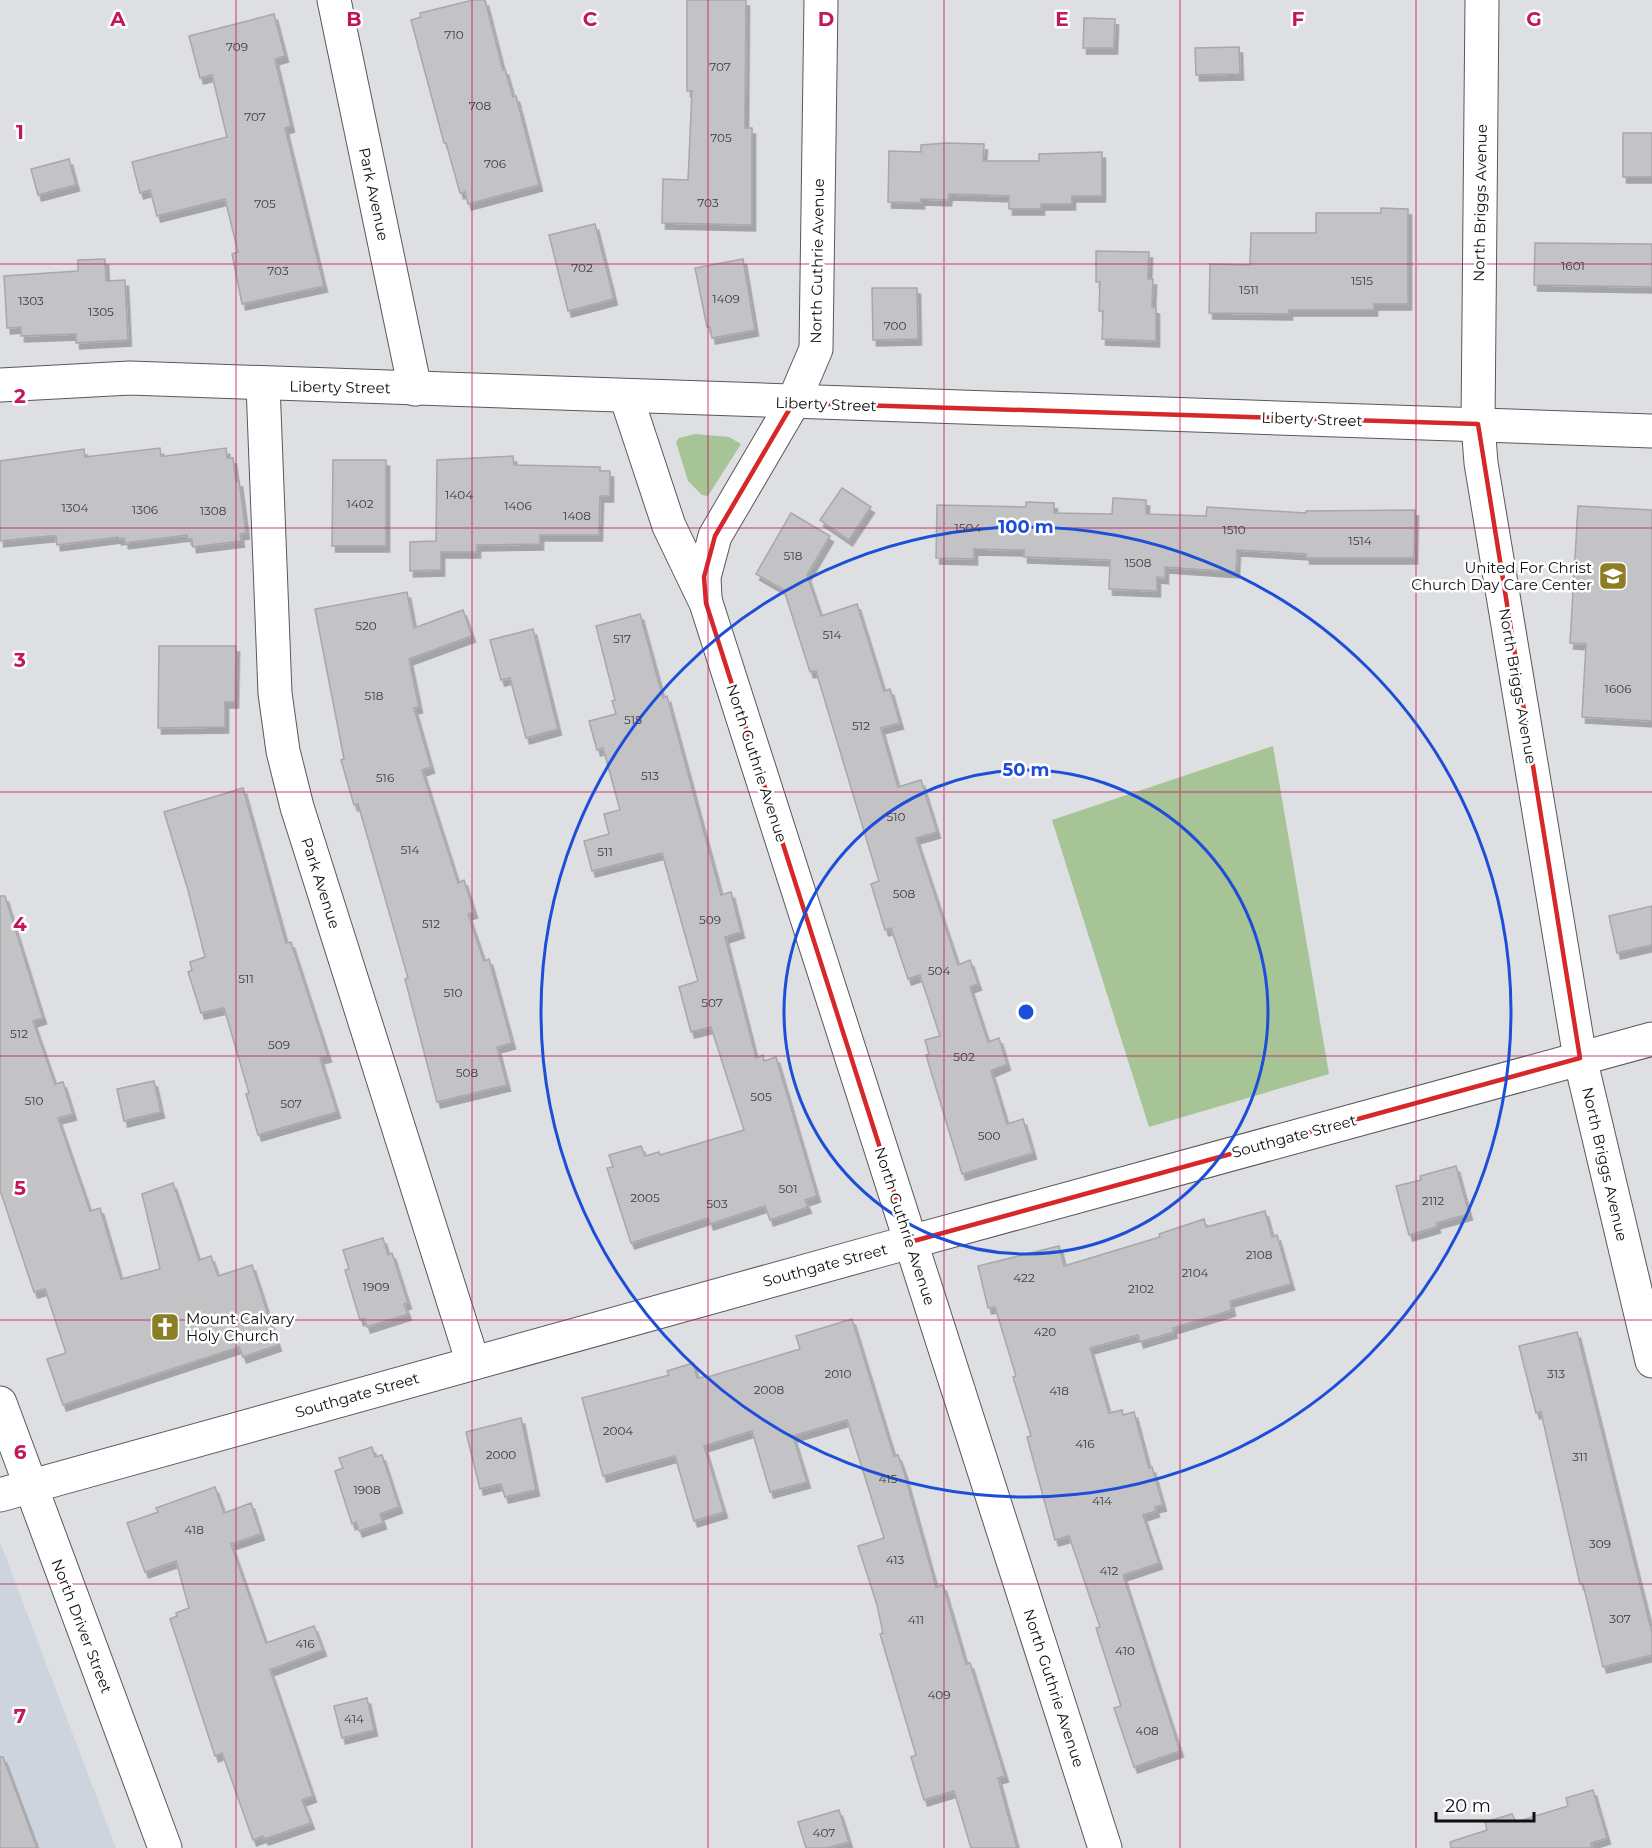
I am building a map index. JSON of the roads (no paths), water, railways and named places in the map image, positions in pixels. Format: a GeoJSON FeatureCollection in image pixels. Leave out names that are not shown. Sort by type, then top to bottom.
{"type":"FeatureCollection","features":[{"type":"Feature","properties":{"kind":"street","name":"Park Avenue"},"geometry":{"type":"LineString","coordinates":[[334,0],[415,389]]}},
{"type":"Feature","properties":{"kind":"street","name":"North Guthrie Avenue"},"geometry":{"type":"LineString","coordinates":[[706,603],[704,577],[715,536],[793,403],[816,349],[821,0]]}},
{"type":"Feature","properties":{"kind":"street","name":"North Briggs Avenue"},"geometry":{"type":"LineString","coordinates":[[1482,0],[1478,424],[1480,463],[1580,1058],[1652,1361]]}},
{"type":"Feature","properties":{"kind":"street","name":"Liberty Street"},"geometry":{"type":"LineString","coordinates":[[0,386],[130,378],[263,385],[1652,431]]}},
{"type":"Feature","properties":{"kind":"street","name":"Park Avenue"},"geometry":{"type":"LineString","coordinates":[[263,385],[275,693],[283,751],[297,807],[474,1363]]}},
{"type":"Feature","properties":{"kind":"street","name":"North Guthrie Avenue"},"geometry":{"type":"LineString","coordinates":[[626,396],[669,526],[706,603],[1105,1848]]}},
{"type":"Feature","properties":{"kind":"street","name":"Southgate Street"},"geometry":{"type":"LineString","coordinates":[[15,1491],[910,1242],[1652,1039]]}},
{"type":"Feature","properties":{"kind":"street","name":"North Driver Street"},"geometry":{"type":"LineString","coordinates":[[0,1403],[15,1491],[165,1848]]}},
{"type":"Feature","properties":{"kind":"place","name":"United For Christ Church Day Care Center"},"geometry":{"type":"Point","coordinates":[1613,576]}},
{"type":"Feature","properties":{"kind":"place","name":"Mount Calvary Holy Church"},"geometry":{"type":"Point","coordinates":[165,1327]}}]}
